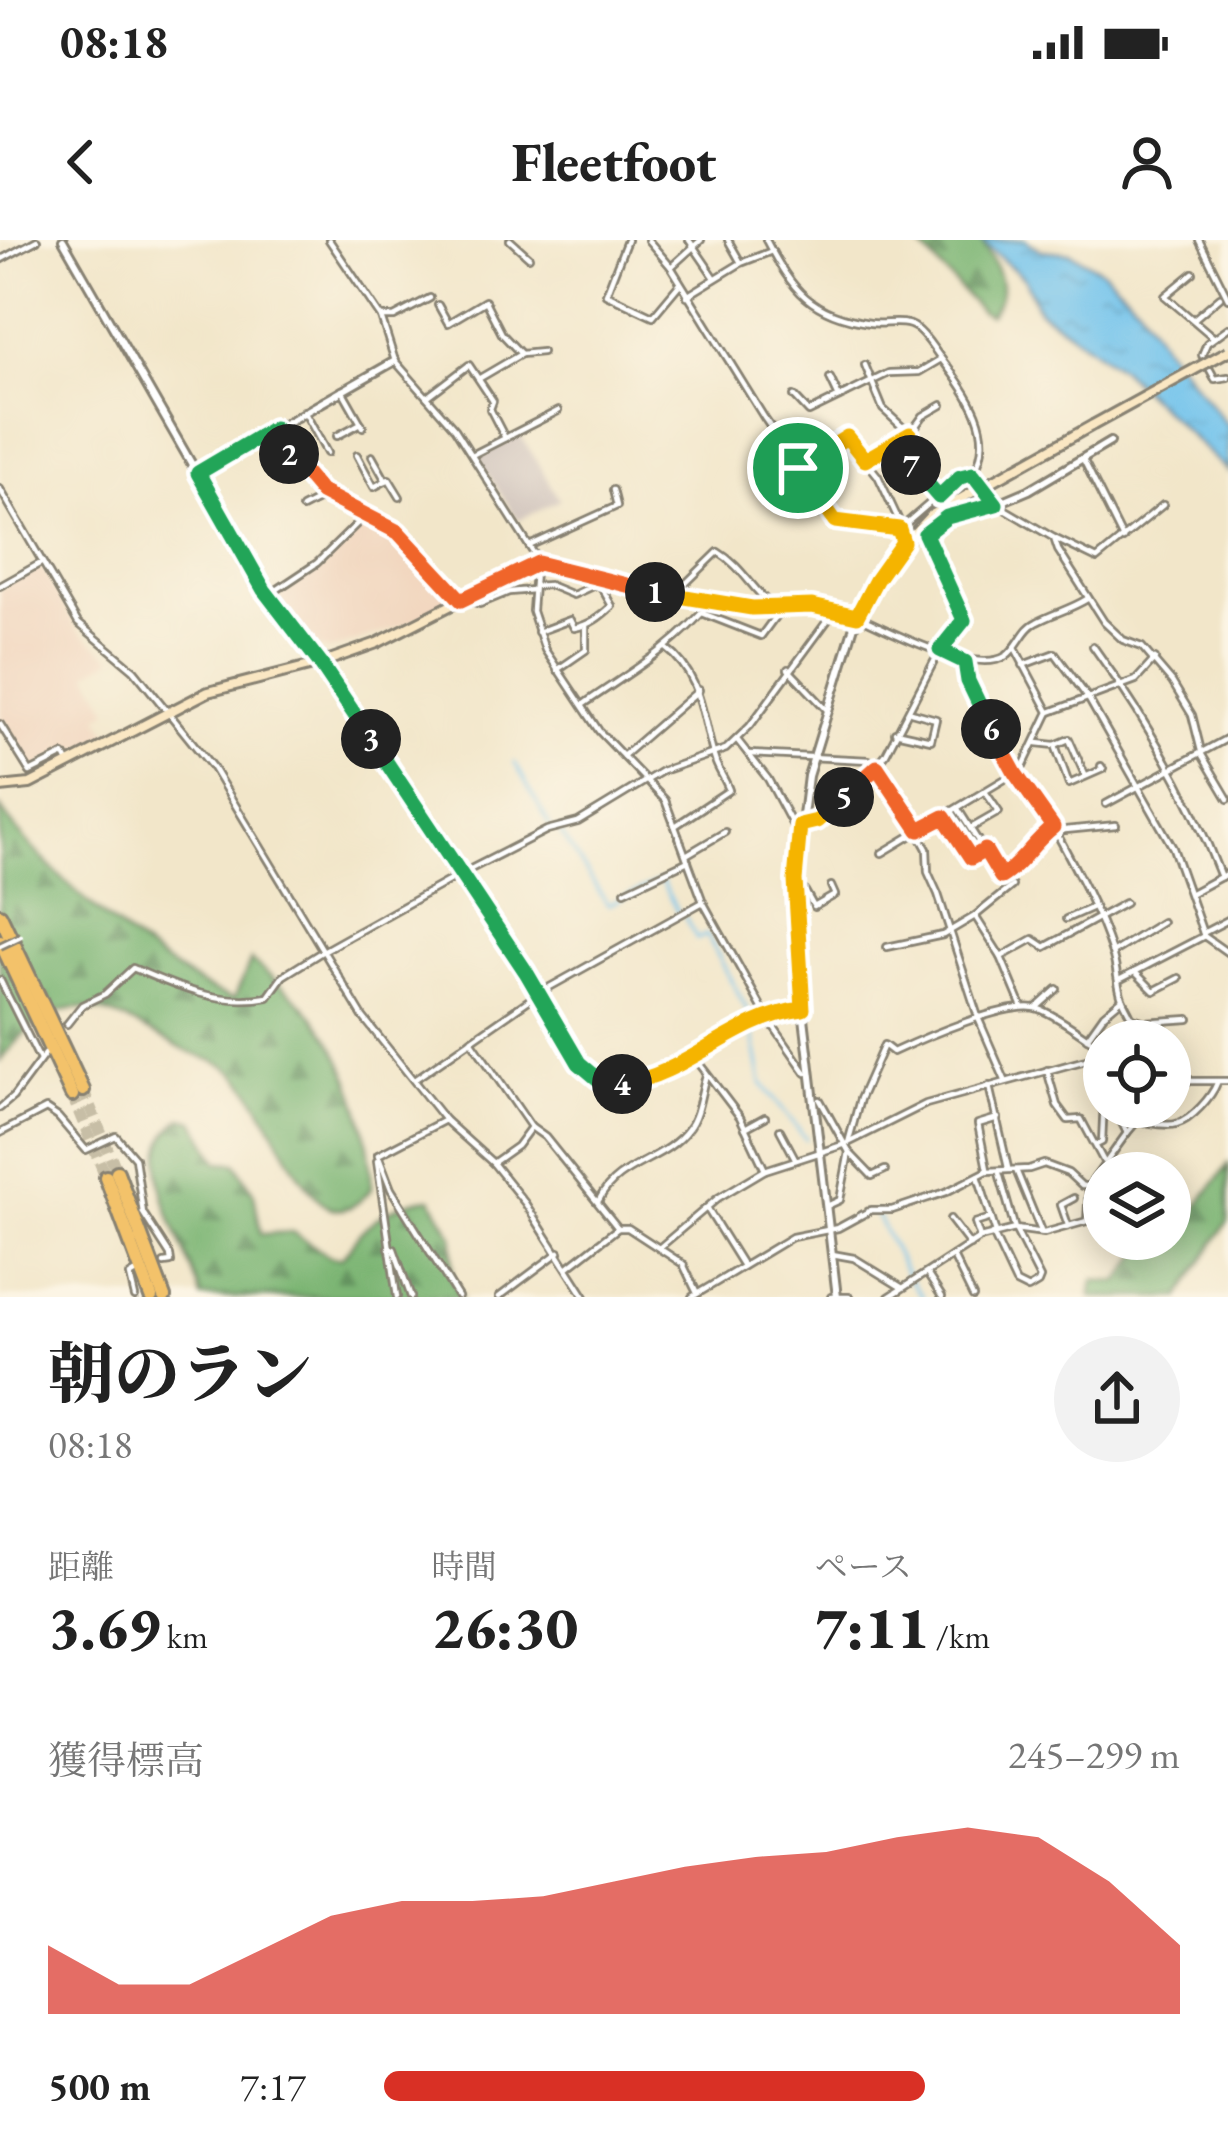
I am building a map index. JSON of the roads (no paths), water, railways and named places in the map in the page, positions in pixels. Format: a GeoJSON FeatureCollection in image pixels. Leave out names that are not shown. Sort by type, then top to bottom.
{"type":"FeatureCollection","features":[{"type":"Feature","properties":{"kind":"highway"},"geometry":{"type":"LineString","coordinates":[[0,915],[77,1092],[0,943]]}},
{"type":"Feature","properties":{"kind":"highway"},"geometry":{"type":"LineString","coordinates":[[151,1297],[112,1174],[164,1297]]}},
{"type":"Feature","properties":{"kind":"main road"},"geometry":{"type":"LineString","coordinates":[[0,786],[30,784],[228,685],[320,663],[409,629],[538,563],[672,596],[836,610],[857,616],[903,542],[930,517],[1228,351]]}},
{"type":"Feature","properties":{"kind":"street"},"geometry":{"type":"LineString","coordinates":[[0,260],[37,240]]}},
{"type":"Feature","properties":{"kind":"street"},"geometry":{"type":"LineString","coordinates":[[63,240],[268,596],[320,663],[461,874],[579,1063],[606,1083],[640,1081],[767,1018],[803,1009]]}},
{"type":"Feature","properties":{"kind":"street"},"geometry":{"type":"LineString","coordinates":[[329,240],[381,317],[394,361],[472,455],[529,546],[538,563],[532,611],[556,671],[599,731],[665,800],[703,902],[767,1018],[806,1073]]}},
{"type":"Feature","properties":{"kind":"street"},"geometry":{"type":"LineString","coordinates":[[510,240],[529,257]]}},
{"type":"Feature","properties":{"kind":"street"},"geometry":{"type":"LineString","coordinates":[[627,240],[606,294],[653,316],[679,285]]}},
{"type":"Feature","properties":{"kind":"street"},"geometry":{"type":"LineString","coordinates":[[648,240],[671,268],[835,521]]}},
{"type":"Feature","properties":{"kind":"street"},"geometry":{"type":"LineString","coordinates":[[671,268],[691,243],[701,240]]}},
{"type":"Feature","properties":{"kind":"street"},"geometry":{"type":"LineString","coordinates":[[728,240],[741,262]]}},
{"type":"Feature","properties":{"kind":"street"},"geometry":{"type":"LineString","coordinates":[[766,240],[790,284],[812,304],[872,323],[912,325],[958,377],[978,412],[982,456],[973,474]]}},
{"type":"Feature","properties":{"kind":"street"},"geometry":{"type":"LineString","coordinates":[[1194,319],[1224,298],[1200,240]]}},
{"type":"Feature","properties":{"kind":"street"},"geometry":{"type":"LineString","coordinates":[[691,243],[715,278]]}},
{"type":"Feature","properties":{"kind":"street"},"geometry":{"type":"LineString","coordinates":[[687,296],[741,262],[772,251]]}},
{"type":"Feature","properties":{"kind":"street"},"geometry":{"type":"LineString","coordinates":[[1193,273],[1165,296],[1213,338]]}},
{"type":"Feature","properties":{"kind":"street"},"geometry":{"type":"LineString","coordinates":[[381,317],[394,317],[430,298]]}},
{"type":"Feature","properties":{"kind":"street"},"geometry":{"type":"LineString","coordinates":[[438,305],[448,322],[485,301],[502,334],[521,354]]}},
{"type":"Feature","properties":{"kind":"street"},"geometry":{"type":"LineString","coordinates":[[1228,328],[1213,338],[1202,355],[1215,379],[1228,377]]}},
{"type":"Feature","properties":{"kind":"street"},"geometry":{"type":"LineString","coordinates":[[479,378],[521,354],[542,352]]}},
{"type":"Feature","properties":{"kind":"street"},"geometry":{"type":"LineString","coordinates":[[794,396],[809,412],[874,381],[902,370],[919,372],[941,359]]}},
{"type":"Feature","properties":{"kind":"street"},"geometry":{"type":"LineString","coordinates":[[198,473],[394,361]]}},
{"type":"Feature","properties":{"kind":"street"},"geometry":{"type":"LineString","coordinates":[[427,397],[469,365],[493,401],[490,409],[505,438]]}},
{"type":"Feature","properties":{"kind":"street"},"geometry":{"type":"LineString","coordinates":[[865,365],[883,410],[910,434],[911,466],[939,497]]}},
{"type":"Feature","properties":{"kind":"street"},"geometry":{"type":"LineString","coordinates":[[830,378],[839,397]]}},
{"type":"Feature","properties":{"kind":"street"},"geometry":{"type":"LineString","coordinates":[[337,436],[362,425],[342,390]]}},
{"type":"Feature","properties":{"kind":"street"},"geometry":{"type":"LineString","coordinates":[[865,460],[910,434],[922,416],[942,406]]}},
{"type":"Feature","properties":{"kind":"street"},"geometry":{"type":"LineString","coordinates":[[304,411],[327,453]]}},
{"type":"Feature","properties":{"kind":"street"},"geometry":{"type":"LineString","coordinates":[[472,455],[558,411]]}},
{"type":"Feature","properties":{"kind":"street"},"geometry":{"type":"LineString","coordinates":[[274,428],[298,469],[327,494],[398,532],[463,599],[480,604],[509,592],[549,585],[573,595],[601,581],[612,606],[586,626],[574,628],[570,620],[538,632]]}},
{"type":"Feature","properties":{"kind":"street"},"geometry":{"type":"LineString","coordinates":[[798,468],[847,437],[878,476],[903,542]]}},
{"type":"Feature","properties":{"kind":"street"},"geometry":{"type":"LineString","coordinates":[[737,740],[769,779],[790,821],[800,825],[817,821],[877,767],[911,712],[940,650],[964,620],[925,534],[947,517],[1029,490],[1110,442]]}},
{"type":"Feature","properties":{"kind":"street"},"geometry":{"type":"LineString","coordinates":[[357,455],[374,487],[389,479],[400,496]]}},
{"type":"Feature","properties":{"kind":"street"},"geometry":{"type":"LineString","coordinates":[[372,456],[386,481]]}},
{"type":"Feature","properties":{"kind":"street"},"geometry":{"type":"LineString","coordinates":[[1083,459],[1123,539]]}},
{"type":"Feature","properties":{"kind":"street"},"geometry":{"type":"LineString","coordinates":[[973,474],[996,504],[1097,559],[1162,506]]}},
{"type":"Feature","properties":{"kind":"street"},"geometry":{"type":"LineString","coordinates":[[771,502],[782,496],[811,514],[835,521],[900,528],[960,477],[973,474]]}},
{"type":"Feature","properties":{"kind":"street"},"geometry":{"type":"LineString","coordinates":[[0,489],[78,623],[134,670],[231,792],[363,1016],[445,1120],[494,1163],[559,1252],[585,1297]]}},
{"type":"Feature","properties":{"kind":"street"},"geometry":{"type":"LineString","coordinates":[[529,546],[617,506],[613,490]]}},
{"type":"Feature","properties":{"kind":"street"},"geometry":{"type":"LineString","coordinates":[[302,508],[327,494]]}},
{"type":"Feature","properties":{"kind":"street"},"geometry":{"type":"LineString","coordinates":[[268,596],[316,563],[366,514]]}},
{"type":"Feature","properties":{"kind":"street"},"geometry":{"type":"LineString","coordinates":[[1054,538],[1088,599],[1118,636],[1155,659],[1191,713],[1202,755],[1228,799]]}},
{"type":"Feature","properties":{"kind":"street"},"geometry":{"type":"LineString","coordinates":[[672,596],[718,552],[736,563],[748,586],[771,606]]}},
{"type":"Feature","properties":{"kind":"street"},"geometry":{"type":"LineString","coordinates":[[0,586],[41,563]]}},
{"type":"Feature","properties":{"kind":"street"},"geometry":{"type":"LineString","coordinates":[[849,1297],[835,1297],[803,1009],[795,889],[800,825],[813,760],[857,616],[965,662],[988,663],[1015,648],[1032,623],[1088,599]]}},
{"type":"Feature","properties":{"kind":"street"},"geometry":{"type":"LineString","coordinates":[[584,704],[666,648],[711,602]]}},
{"type":"Feature","properties":{"kind":"street"},"geometry":{"type":"LineString","coordinates":[[702,613],[761,636],[782,605]]}},
{"type":"Feature","properties":{"kind":"street"},"geometry":{"type":"LineString","coordinates":[[67,1024],[82,1005],[104,994],[133,968],[185,991],[263,998],[283,976],[323,950],[461,874],[547,830],[578,822],[662,770],[714,755],[737,740],[836,610]]}},
{"type":"Feature","properties":{"kind":"street"},"geometry":{"type":"LineString","coordinates":[[556,671],[586,650],[586,626]]}},
{"type":"Feature","properties":{"kind":"street"},"geometry":{"type":"LineString","coordinates":[[1093,646],[1122,686],[1224,875],[1189,894]]}},
{"type":"Feature","properties":{"kind":"street"},"geometry":{"type":"LineString","coordinates":[[666,648],[680,658],[699,690],[714,755],[729,790],[675,826]]}},
{"type":"Feature","properties":{"kind":"street"},"geometry":{"type":"LineString","coordinates":[[1015,648],[1049,712]]}},
{"type":"Feature","properties":{"kind":"street"},"geometry":{"type":"LineString","coordinates":[[1023,665],[1055,652],[1088,698],[1173,848],[1203,934],[1228,953]]}},
{"type":"Feature","properties":{"kind":"street"},"geometry":{"type":"LineString","coordinates":[[882,854],[1016,775],[1049,712],[1136,680],[1155,659]]}},
{"type":"Feature","properties":{"kind":"street"},"geometry":{"type":"LineString","coordinates":[[965,662],[979,705],[1016,775],[1054,829],[1093,907],[1112,953],[1122,999],[1133,1018],[1145,1022],[1190,1018]]}},
{"type":"Feature","properties":{"kind":"street"},"geometry":{"type":"LineString","coordinates":[[788,669],[828,711]]}},
{"type":"Feature","properties":{"kind":"street"},"geometry":{"type":"LineString","coordinates":[[622,755],[699,690]]}},
{"type":"Feature","properties":{"kind":"street"},"geometry":{"type":"LineString","coordinates":[[896,732],[931,740],[936,719],[911,712]]}},
{"type":"Feature","properties":{"kind":"street"},"geometry":{"type":"LineString","coordinates":[[1,727],[30,772],[64,755],[69,764]]}},
{"type":"Feature","properties":{"kind":"street"},"geometry":{"type":"LineString","coordinates":[[1106,804],[1228,738]]}},
{"type":"Feature","properties":{"kind":"street"},"geometry":{"type":"LineString","coordinates":[[1036,743],[1054,745],[1069,739],[1086,776]]}},
{"type":"Feature","properties":{"kind":"street"},"geometry":{"type":"LineString","coordinates":[[1054,745],[1069,784],[1103,770],[1101,766]]}},
{"type":"Feature","properties":{"kind":"street"},"geometry":{"type":"LineString","coordinates":[[748,754],[869,760]]}},
{"type":"Feature","properties":{"kind":"street"},"geometry":{"type":"LineString","coordinates":[[877,767],[927,849],[928,872],[1005,1082]]}},
{"type":"Feature","properties":{"kind":"street"},"geometry":{"type":"LineString","coordinates":[[0,786],[1,775]]}},
{"type":"Feature","properties":{"kind":"street"},"geometry":{"type":"LineString","coordinates":[[971,828],[998,812],[986,792]]}},
{"type":"Feature","properties":{"kind":"street"},"geometry":{"type":"LineString","coordinates":[[958,809],[1001,877],[1033,842],[1054,829],[1115,825]]}},
{"type":"Feature","properties":{"kind":"street"},"geometry":{"type":"LineString","coordinates":[[944,817],[971,858],[985,850]]}},
{"type":"Feature","properties":{"kind":"street"},"geometry":{"type":"LineString","coordinates":[[625,891],[725,832]]}},
{"type":"Feature","properties":{"kind":"street"},"geometry":{"type":"LineString","coordinates":[[795,889],[806,891],[814,907],[835,895],[831,886]]}},
{"type":"Feature","properties":{"kind":"street"},"geometry":{"type":"LineString","coordinates":[[887,947],[950,931],[1012,886]]}},
{"type":"Feature","properties":{"kind":"street"},"geometry":{"type":"LineString","coordinates":[[414,1080],[539,993],[703,902]]}},
{"type":"Feature","properties":{"kind":"street"},"geometry":{"type":"LineString","coordinates":[[1001,957],[1034,939],[1045,946],[1125,903]]}},
{"type":"Feature","properties":{"kind":"street"},"geometry":{"type":"LineString","coordinates":[[1066,919],[1093,907]]}},
{"type":"Feature","properties":{"kind":"street"},"geometry":{"type":"LineString","coordinates":[[975,916],[1001,957],[1022,1007]]}},
{"type":"Feature","properties":{"kind":"street"},"geometry":{"type":"LineString","coordinates":[[1119,980],[1228,920]]}},
{"type":"Feature","properties":{"kind":"street"},"geometry":{"type":"LineString","coordinates":[[1112,953],[1162,922]]}},
{"type":"Feature","properties":{"kind":"street"},"geometry":{"type":"LineString","coordinates":[[0,943],[21,936]]}},
{"type":"Feature","properties":{"kind":"street"},"geometry":{"type":"LineString","coordinates":[[1136,972],[1154,991],[1179,979]]}},
{"type":"Feature","properties":{"kind":"street"},"geometry":{"type":"LineString","coordinates":[[0,980],[43,1057],[0,1108]]}},
{"type":"Feature","properties":{"kind":"street"},"geometry":{"type":"LineString","coordinates":[[1036,1008],[1057,989]]}},
{"type":"Feature","properties":{"kind":"street"},"geometry":{"type":"LineString","coordinates":[[1099,1020],[1122,999]]}},
{"type":"Feature","properties":{"kind":"street"},"geometry":{"type":"LineString","coordinates":[[847,1143],[884,1046],[893,1052],[931,1034],[1022,1007],[1036,1008],[1083,1035]]}},
{"type":"Feature","properties":{"kind":"street"},"geometry":{"type":"LineString","coordinates":[[471,1040],[531,1127],[545,1137],[618,1228]]}},
{"type":"Feature","properties":{"kind":"street"},"geometry":{"type":"LineString","coordinates":[[692,1054],[745,1127],[765,1170]]}},
{"type":"Feature","properties":{"kind":"street"},"geometry":{"type":"LineString","coordinates":[[658,1248],[718,1198],[765,1170],[847,1143],[926,1104],[1083,1059]]}},
{"type":"Feature","properties":{"kind":"street"},"geometry":{"type":"LineString","coordinates":[[1047,1070],[1058,1106],[1068,1120],[1081,1119],[1099,1152]]}},
{"type":"Feature","properties":{"kind":"street"},"geometry":{"type":"LineString","coordinates":[[598,1200],[617,1177],[678,1140],[692,1126],[706,1075]]}},
{"type":"Feature","properties":{"kind":"street"},"geometry":{"type":"LineString","coordinates":[[1191,1081],[1228,1081]]}},
{"type":"Feature","properties":{"kind":"street"},"geometry":{"type":"LineString","coordinates":[[1112,1152],[1137,1121],[1183,1122],[1217,1083]]}},
{"type":"Feature","properties":{"kind":"street"},"geometry":{"type":"LineString","coordinates":[[989,1086],[1012,1170],[1042,1233]]}},
{"type":"Feature","properties":{"kind":"street"},"geometry":{"type":"LineString","coordinates":[[820,1100],[849,1152],[839,1200],[827,1206]]}},
{"type":"Feature","properties":{"kind":"street"},"geometry":{"type":"LineString","coordinates":[[0,1133],[46,1109],[86,1150],[116,1136],[134,1158],[143,1213],[170,1255],[171,1262],[164,1263]]}},
{"type":"Feature","properties":{"kind":"street"},"geometry":{"type":"LineString","coordinates":[[745,1127],[765,1117]]}},
{"type":"Feature","properties":{"kind":"street"},"geometry":{"type":"LineString","coordinates":[[987,1171],[978,1124],[998,1118]]}},
{"type":"Feature","properties":{"kind":"street"},"geometry":{"type":"LineString","coordinates":[[397,1297],[375,1168],[378,1155],[445,1120]]}},
{"type":"Feature","properties":{"kind":"street"},"geometry":{"type":"LineString","coordinates":[[494,1163],[517,1146],[531,1127]]}},
{"type":"Feature","properties":{"kind":"street"},"geometry":{"type":"LineString","coordinates":[[1096,1145],[1102,1142],[1102,1128]]}},
{"type":"Feature","properties":{"kind":"street"},"geometry":{"type":"LineString","coordinates":[[1125,1128],[1127,1133]]}},
{"type":"Feature","properties":{"kind":"street"},"geometry":{"type":"LineString","coordinates":[[780,1130],[796,1160]]}},
{"type":"Feature","properties":{"kind":"street"},"geometry":{"type":"LineString","coordinates":[[849,1152],[872,1176],[886,1170]]}},
{"type":"Feature","properties":{"kind":"street"},"geometry":{"type":"LineString","coordinates":[[378,1155],[391,1189],[458,1297]]}},
{"type":"Feature","properties":{"kind":"street"},"geometry":{"type":"LineString","coordinates":[[568,1267],[618,1228],[628,1228],[683,1264],[695,1295],[792,1237],[830,1230],[871,1210],[892,1210],[946,1192],[987,1171],[1044,1164],[1068,1173],[1083,1186]]}},
{"type":"Feature","properties":{"kind":"street"},"geometry":{"type":"LineString","coordinates":[[978,1176],[994,1234],[1016,1283],[1028,1289],[1040,1278],[1015,1229],[998,1172]]}},
{"type":"Feature","properties":{"kind":"street"},"geometry":{"type":"LineString","coordinates":[[1069,1226],[1061,1204],[1075,1198]]}},
{"type":"Feature","properties":{"kind":"street"},"geometry":{"type":"LineString","coordinates":[[708,1210],[744,1268]]}},
{"type":"Feature","properties":{"kind":"street"},"geometry":{"type":"LineString","coordinates":[[980,1238],[975,1223],[991,1218]]}},
{"type":"Feature","properties":{"kind":"street"},"geometry":{"type":"LineString","coordinates":[[950,1219],[970,1245]]}},
{"type":"Feature","properties":{"kind":"street"},"geometry":{"type":"LineString","coordinates":[[889,1297],[980,1238],[1015,1229],[1042,1233],[1083,1223]]}},
{"type":"Feature","properties":{"kind":"street"},"geometry":{"type":"LineString","coordinates":[[389,1248],[394,1250],[411,1297]]}},
{"type":"Feature","properties":{"kind":"street"},"geometry":{"type":"LineString","coordinates":[[499,1297],[559,1252]]}},
{"type":"Feature","properties":{"kind":"street"},"geometry":{"type":"LineString","coordinates":[[832,1253],[854,1258],[901,1287]]}},
{"type":"Feature","properties":{"kind":"street"},"geometry":{"type":"LineString","coordinates":[[953,1256],[973,1297]]}},
{"type":"Feature","properties":{"kind":"street"},"geometry":{"type":"LineString","coordinates":[[135,1273],[130,1276],[135,1297]]}},
{"type":"Feature","properties":{"kind":"street"},"geometry":{"type":"LineString","coordinates":[[927,1274],[942,1297]]}},
{"type":"Feature","properties":{"kind":"water"},"geometry":{"type":"Polygon","coordinates":[[[980,240],[1025,240],[1041,250],[1071,253],[1103,271],[1140,307],[1162,343],[1228,426],[1228,472],[1120,368],[1038,310],[1025,279],[980,240]]]}},
{"type":"Feature","properties":{"kind":"waterway"},"geometry":{"type":"LineString","coordinates":[[515,763],[550,826]]}},
{"type":"Feature","properties":{"kind":"waterway"},"geometry":{"type":"LineString","coordinates":[[559,830],[608,905],[661,880],[678,913]]}},
{"type":"Feature","properties":{"kind":"waterway"},"geometry":{"type":"LineString","coordinates":[[685,917],[697,939],[707,935],[751,1017]]}},
{"type":"Feature","properties":{"kind":"waterway"},"geometry":{"type":"LineString","coordinates":[[753,1035],[762,1083],[806,1139]]}},
{"type":"Feature","properties":{"kind":"waterway"},"geometry":{"type":"LineString","coordinates":[[875,1212],[923,1297]]}},
{"type":"Feature","properties":{"kind":"tunnel"},"geometry":{"type":"LineString","coordinates":[[83,1090],[117,1172]]}},
{"type":"Feature","properties":{"kind":"tunnel"},"geometry":{"type":"LineString","coordinates":[[72,1095],[106,1177]]}}]}
